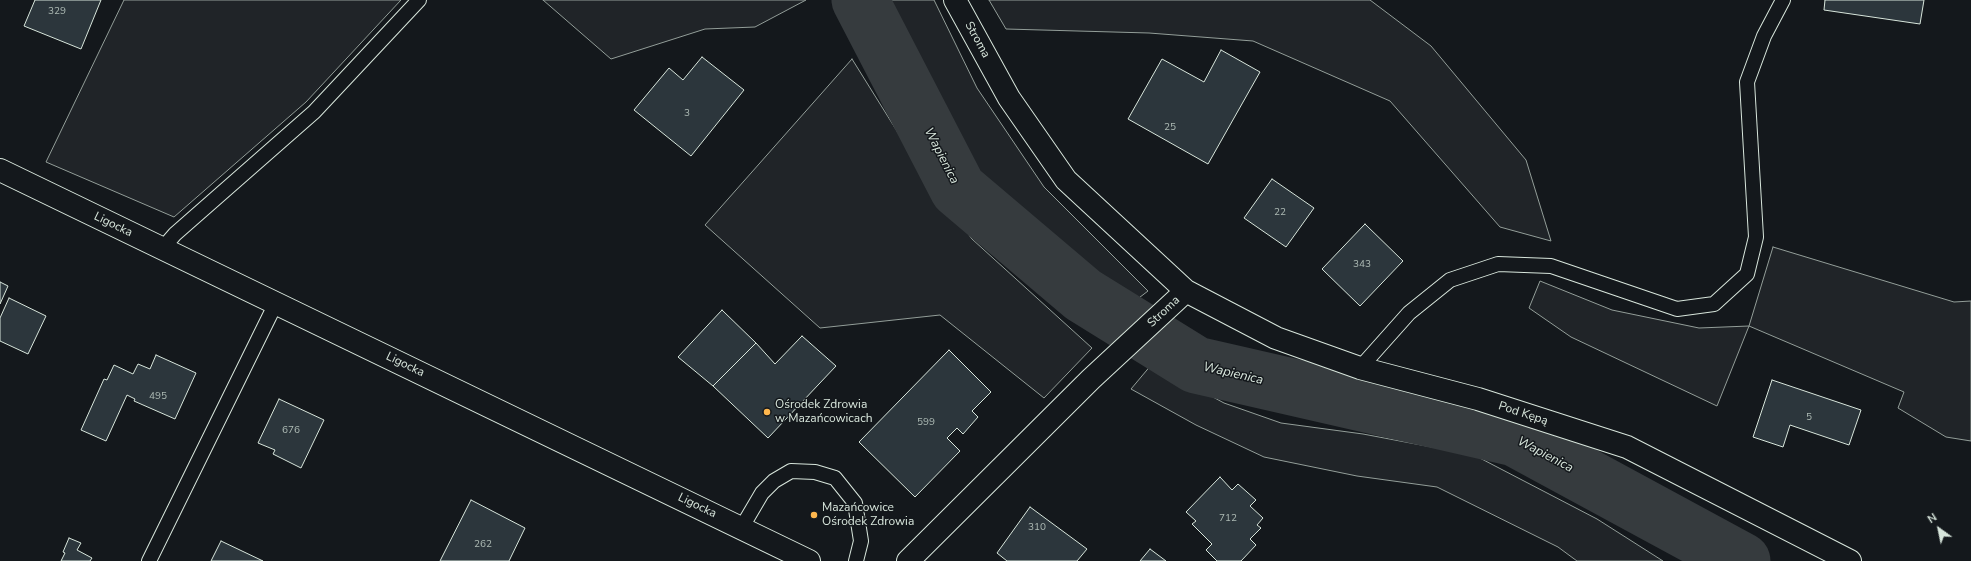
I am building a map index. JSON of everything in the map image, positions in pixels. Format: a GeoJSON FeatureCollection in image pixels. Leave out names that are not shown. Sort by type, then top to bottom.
{"type":"FeatureCollection","features":[{"type":"Feature","properties":{"kind":"street","name":"Stroma"},"geometry":{"type":"LineString","coordinates":[[908,561],[1091,379],[1186,291],[1066,180],[1009,98],[955,0]]}},
{"type":"Feature","properties":{"kind":"street","name":"Ligocka"},"geometry":{"type":"LineString","coordinates":[[0,170],[809,561]]}},
{"type":"Feature","properties":{"kind":"street","name":"Pod Kępą"},"geometry":{"type":"LineString","coordinates":[[1186,291],[1276,338],[1360,368],[1478,399],[1627,447],[1850,561]]}},
{"type":"Feature","properties":{"kind":"lane"},"geometry":{"type":"LineString","coordinates":[[162,249],[175,234],[314,112],[419,0]]}},
{"type":"Feature","properties":{"kind":"lane"},"geometry":{"type":"LineString","coordinates":[[1360,368],[1409,312],[1450,280],[1498,264],[1551,266],[1677,309],[1714,304],[1747,274],[1756,237],[1747,82],[1764,36],[1783,0]]}},
{"type":"Feature","properties":{"kind":"lane"},"geometry":{"type":"LineString","coordinates":[[149,561],[276,303]]}},
{"type":"Feature","properties":{"kind":"lane"},"geometry":{"type":"LineString","coordinates":[[742,528],[762,493],[774,481],[791,471],[815,472],[835,478],[855,503],[861,541],[856,561]]}},
{"type":"Feature","properties":{"kind":"shaded area"},"geometry":{"type":"Polygon","coordinates":[[[124,0],[401,0],[306,102],[174,217],[46,162],[124,0]]]}},
{"type":"Feature","properties":{"kind":"shaded area"},"geometry":{"type":"Polygon","coordinates":[[[543,0],[806,0],[755,27],[705,29],[611,59],[543,0]]]}},
{"type":"Feature","properties":{"kind":"shaded area"},"geometry":{"type":"Polygon","coordinates":[[[873,0],[934,0],[977,88],[1044,187],[1148,291],[1127,307],[963,178],[873,0]]]}},
{"type":"Feature","properties":{"kind":"shaded area"},"geometry":{"type":"Polygon","coordinates":[[[989,0],[1370,0],[1431,46],[1526,160],[1551,241],[1500,227],[1390,101],[1253,41],[1149,33],[1006,29],[989,0]]]}},
{"type":"Feature","properties":{"kind":"shaded area"},"geometry":{"type":"Polygon","coordinates":[[[852,59],[925,176],[972,239],[1092,348],[1044,398],[940,315],[820,328],[705,225],[852,59]]]}},
{"type":"Feature","properties":{"kind":"shaded area"},"geometry":{"type":"Polygon","coordinates":[[[1773,247],[1954,302],[1971,301],[1971,441],[1946,437],[1898,408],[1904,392],[1749,326],[1773,247]]]}},
{"type":"Feature","properties":{"kind":"shaded area"},"geometry":{"type":"Polygon","coordinates":[[[1540,281],[1612,310],[1699,328],[1749,326],[1717,406],[1571,337],[1529,308],[1540,281]]]}},
{"type":"Feature","properties":{"kind":"shaded area"},"geometry":{"type":"Polygon","coordinates":[[[1152,364],[1224,403],[1281,423],[1363,434],[1474,455],[1597,519],[1663,561],[1577,561],[1558,547],[1437,487],[1357,476],[1264,457],[1196,425],[1131,389],[1152,364]]]}},
{"type":"Feature","properties":{"kind":"building"},"geometry":{"type":"Polygon","coordinates":[[[35,0],[101,0],[81,49],[24,26],[35,0]]]}},
{"type":"Feature","properties":{"kind":"building"},"geometry":{"type":"Polygon","coordinates":[[[1825,0],[1924,0],[1920,24],[1824,10],[1825,0]]]}},
{"type":"Feature","properties":{"kind":"building"},"geometry":{"type":"Polygon","coordinates":[[[1221,50],[1260,72],[1208,164],[1128,119],[1162,59],[1204,82],[1221,50]]]}},
{"type":"Feature","properties":{"kind":"building"},"geometry":{"type":"Polygon","coordinates":[[[702,57],[744,90],[691,156],[634,110],[669,68],[683,80],[702,57]]]}},
{"type":"Feature","properties":{"kind":"building"},"geometry":{"type":"Polygon","coordinates":[[[1272,179],[1314,208],[1286,247],[1244,218],[1272,179]]]}},
{"type":"Feature","properties":{"kind":"building"},"geometry":{"type":"Polygon","coordinates":[[[1365,224],[1403,261],[1360,306],[1322,269],[1365,224]]]}},
{"type":"Feature","properties":{"kind":"building"},"geometry":{"type":"Polygon","coordinates":[[[0,282],[8,286],[0,304],[0,282]]]}},
{"type":"Feature","properties":{"kind":"building"},"geometry":{"type":"Polygon","coordinates":[[[9,298],[46,316],[28,354],[0,341],[0,318],[9,298]]]}},
{"type":"Feature","properties":{"kind":"building"},"geometry":{"type":"Polygon","coordinates":[[[722,310],[756,343],[713,386],[678,357],[722,310]]]}},
{"type":"Feature","properties":{"kind":"building","name":"Ośrodek Zdrowia w Mazańcowicach"},"geometry":{"type":"Polygon","coordinates":[[[802,336],[836,366],[768,438],[713,386],[756,343],[775,364],[802,336]]]}},
{"type":"Feature","properties":{"kind":"building"},"geometry":{"type":"Polygon","coordinates":[[[949,350],[991,392],[972,411],[978,417],[963,434],[957,428],[947,438],[960,451],[915,497],[859,442],[949,350]]]}},
{"type":"Feature","properties":{"kind":"building"},"geometry":{"type":"Polygon","coordinates":[[[156,355],[196,373],[175,419],[134,401],[135,399],[127,395],[106,441],[81,430],[104,379],[107,380],[114,365],[133,374],[138,364],[150,369],[156,355]]]}},
{"type":"Feature","properties":{"kind":"building"},"geometry":{"type":"Polygon","coordinates":[[[1772,380],[1861,410],[1849,445],[1790,425],[1783,447],[1753,437],[1772,380]]]}},
{"type":"Feature","properties":{"kind":"building"},"geometry":{"type":"Polygon","coordinates":[[[279,399],[324,420],[301,468],[273,454],[275,450],[258,443],[279,399]]]}},
{"type":"Feature","properties":{"kind":"building"},"geometry":{"type":"Polygon","coordinates":[[[1220,477],[1232,490],[1238,484],[1256,500],[1250,506],[1263,518],[1257,525],[1261,528],[1250,539],[1256,545],[1241,561],[1217,561],[1206,550],[1212,544],[1192,524],[1196,521],[1186,512],[1220,477]]]}},
{"type":"Feature","properties":{"kind":"building"},"geometry":{"type":"Polygon","coordinates":[[[471,500],[525,528],[509,561],[440,561],[471,500]]]}},
{"type":"Feature","properties":{"kind":"building"},"geometry":{"type":"Polygon","coordinates":[[[1030,507],[1087,549],[1077,561],[1007,561],[997,553],[1030,507]]]}},
{"type":"Feature","properties":{"kind":"building"},"geometry":{"type":"Polygon","coordinates":[[[69,538],[81,543],[77,550],[92,558],[90,561],[61,561],[69,538]]]}},
{"type":"Feature","properties":{"kind":"building"},"geometry":{"type":"Polygon","coordinates":[[[221,541],[263,561],[211,561],[221,541]]]}},
{"type":"Feature","properties":{"kind":"building"},"geometry":{"type":"Polygon","coordinates":[[[1150,549],[1166,561],[1140,561],[1150,549]]]}},
{"type":"Feature","properties":{"kind":"waterway","name":"Wapienica"},"geometry":{"type":"LineString","coordinates":[[860,0],[958,189],[1083,295],[1196,365],[1515,438],[1742,561]]}},
{"type":"Feature","properties":{"kind":"place","name":"Ośrodek Zdrowia w Mazańcowicach"},"geometry":{"type":"Point","coordinates":[767,412]}},
{"type":"Feature","properties":{"kind":"place","name":"Mazańcowice Ośrodek Zdrowia"},"geometry":{"type":"Point","coordinates":[814,515]}}]}
